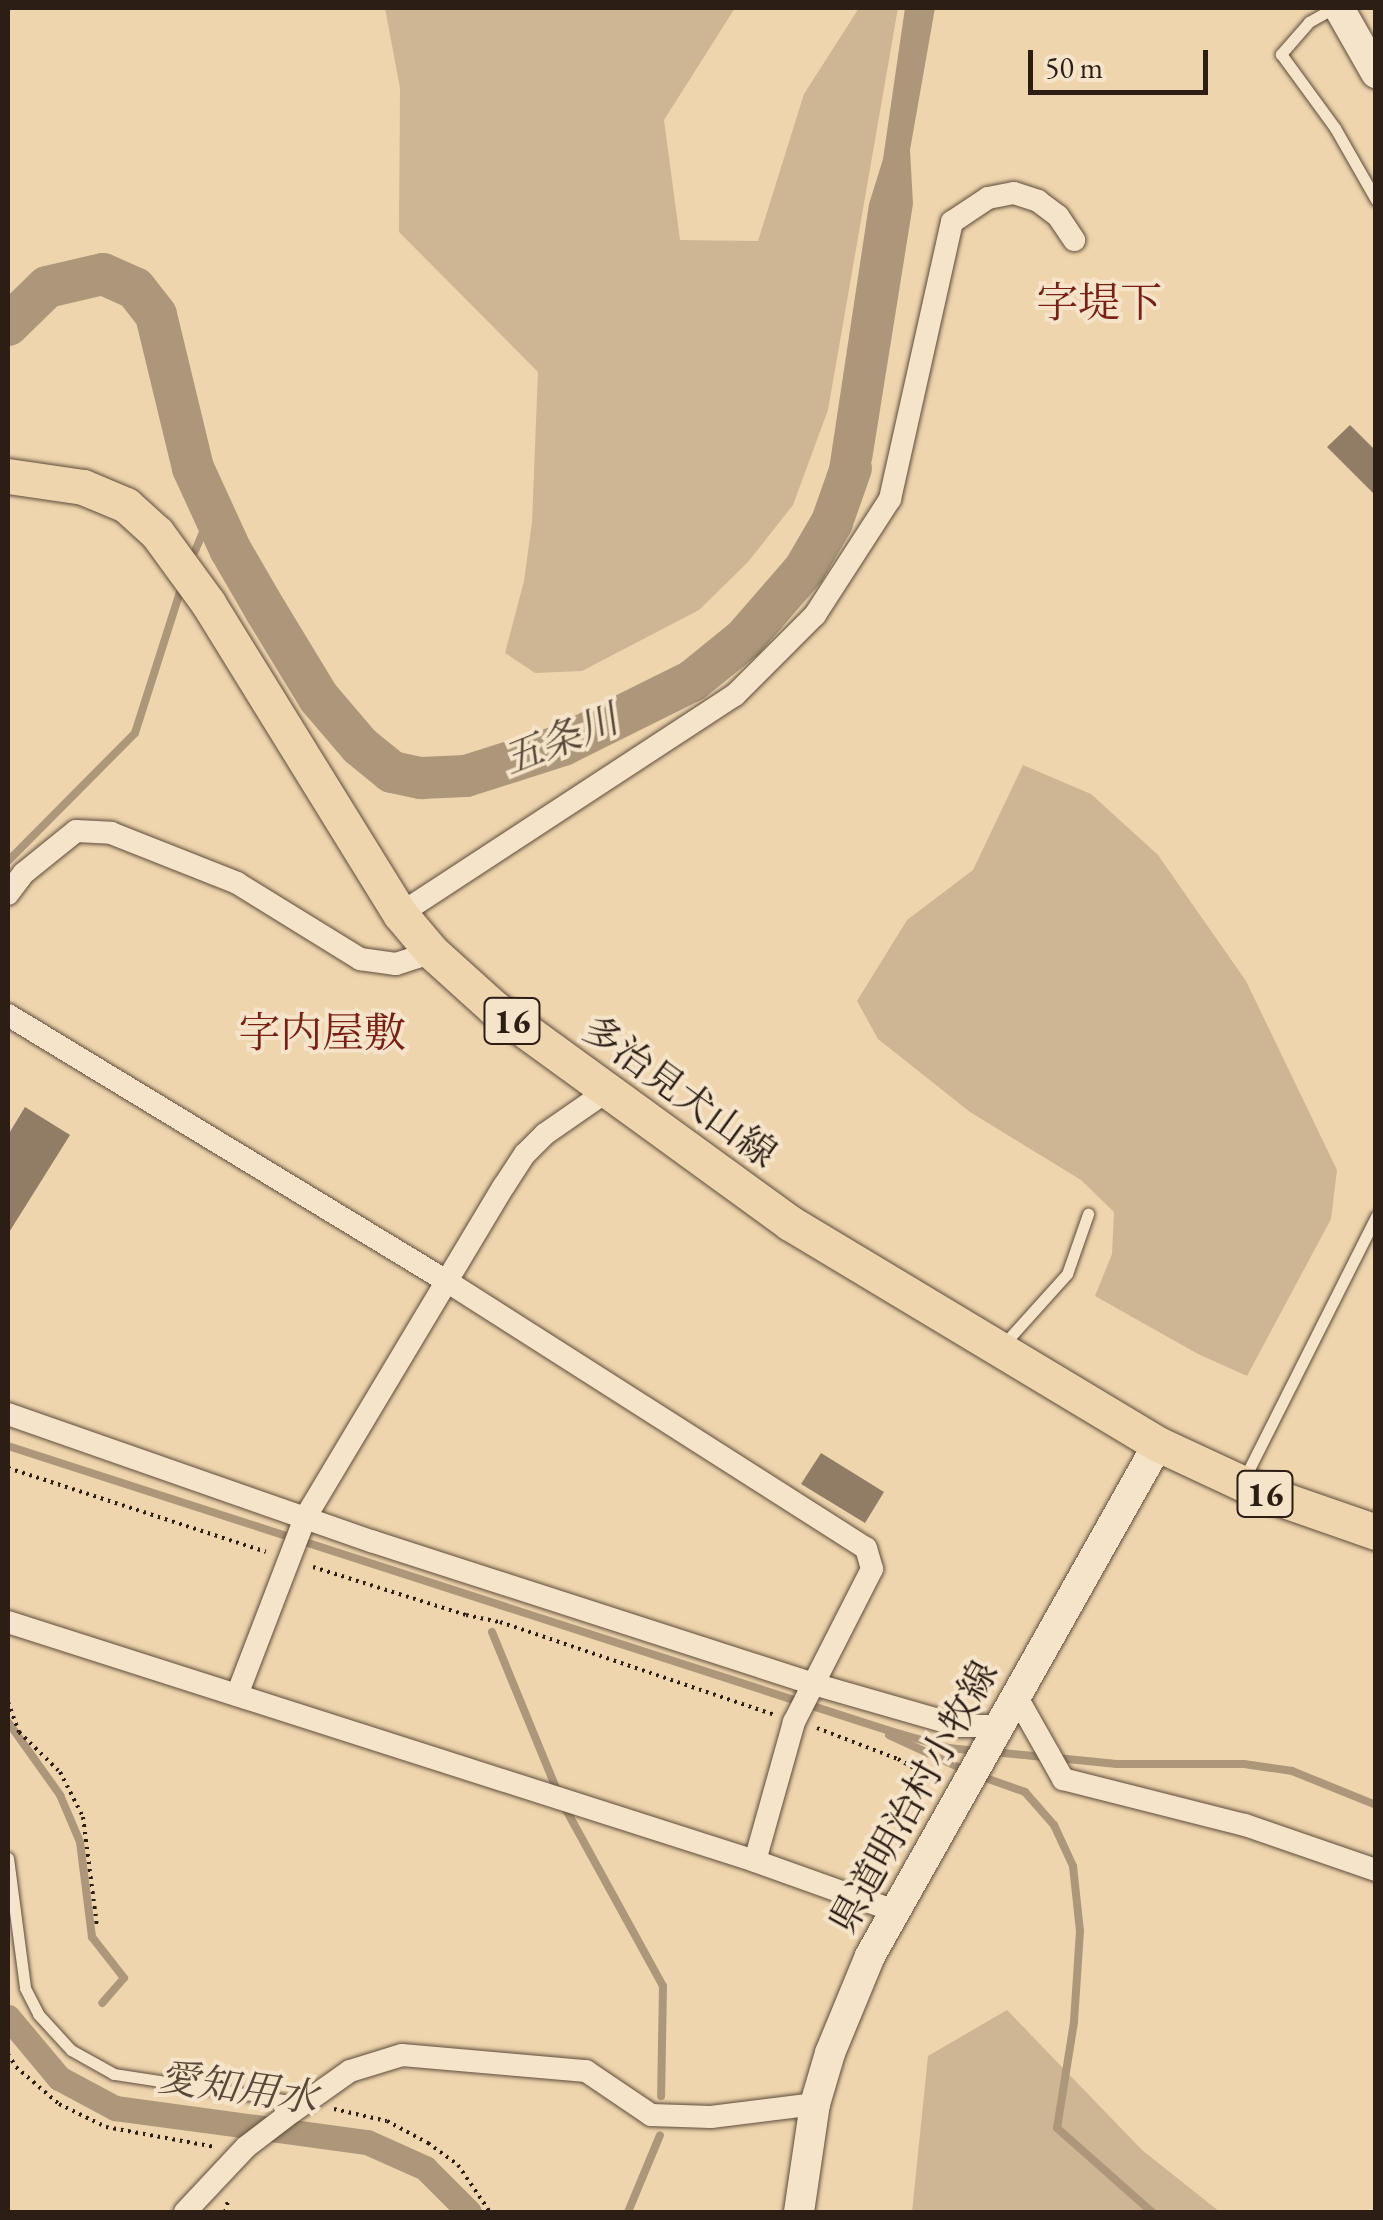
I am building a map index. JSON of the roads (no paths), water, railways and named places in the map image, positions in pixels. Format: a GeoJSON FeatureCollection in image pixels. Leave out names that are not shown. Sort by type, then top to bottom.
{"type":"FeatureCollection","features":[{"type":"Feature","properties":{"kind":"main road"},"geometry":{"type":"LineString","coordinates":[[1337,8],[1376,73]]}},
{"type":"Feature","properties":{"kind":"main road","name":"多治見犬山線"},"geometry":{"type":"LineString","coordinates":[[8,476],[83,487],[126,505],[157,533],[208,602],[400,914],[432,952],[494,1008],[790,1223],[1158,1444],[1242,1483],[1376,1532]]}},
{"type":"Feature","properties":{"kind":"main road","name":"県道明治村小牧線"},"geometry":{"type":"LineString","coordinates":[[799,2212],[816,2104],[850,2002],[895,1911],[1158,1444]]}},
{"type":"Feature","properties":{"kind":"street"},"geometry":{"type":"LineString","coordinates":[[400,914],[734,695],[815,614],[890,500],[952,222],[988,198],[1014,193],[1038,201],[1058,216],[1074,240]]}},
{"type":"Feature","properties":{"kind":"street"},"geometry":{"type":"LineString","coordinates":[[8,894],[24,873],[76,830],[110,833],[237,883],[360,958],[396,964],[432,952]]}},
{"type":"Feature","properties":{"kind":"street"},"geometry":{"type":"LineString","coordinates":[[8,1015],[448,1282],[866,1548],[872,1569],[809,1685],[795,1720],[755,1861]]}},
{"type":"Feature","properties":{"kind":"street"},"geometry":{"type":"LineString","coordinates":[[237,1695],[304,1521],[525,1154],[608,1090]]}},
{"type":"Feature","properties":{"kind":"street"},"geometry":{"type":"LineString","coordinates":[[8,1414],[304,1521],[809,1685],[960,1726],[996,1731]]}},
{"type":"Feature","properties":{"kind":"street"},"geometry":{"type":"LineString","coordinates":[[8,1622],[755,1861],[895,1911]]}},
{"type":"Feature","properties":{"kind":"street"},"geometry":{"type":"LineString","coordinates":[[1015,1694],[1063,1779],[1246,1825],[1376,1870]]}},
{"type":"Feature","properties":{"kind":"street"},"geometry":{"type":"LineString","coordinates":[[186,2212],[242,2152],[298,2108],[350,2071],[402,2055],[586,2071],[651,2115],[711,2117],[816,2104]]}},
{"type":"Feature","properties":{"kind":"lane"},"geometry":{"type":"LineString","coordinates":[[1337,8],[1309,22],[1281,54],[1334,128],[1376,200]]}},
{"type":"Feature","properties":{"kind":"lane"},"geometry":{"type":"LineString","coordinates":[[1000,1348],[1066,1274],[1088,1214]]}},
{"type":"Feature","properties":{"kind":"lane"},"geometry":{"type":"LineString","coordinates":[[1242,1483],[1376,1216]]}},
{"type":"Feature","properties":{"kind":"lane"},"geometry":{"type":"LineString","coordinates":[[8,1858],[26,1988],[38,2014],[71,2050],[114,2074],[298,2108]]}},
{"type":"Feature","properties":{"kind":"waterway","name":"五条川"},"geometry":{"type":"LineString","coordinates":[[8,325],[47,287],[103,274],[135,288],[156,315],[193,468],[230,549],[266,611],[319,698],[360,746],[392,772],[421,778],[466,776],[563,745],[692,681],[744,639],[804,570],[832,522],[851,468]]}},
{"type":"Feature","properties":{"kind":"waterway"},"geometry":{"type":"LineString","coordinates":[[195,551],[212,511]]}},
{"type":"Feature","properties":{"kind":"waterway"},"geometry":{"type":"LineString","coordinates":[[8,861],[135,733],[181,589]]}},
{"type":"Feature","properties":{"kind":"waterway"},"geometry":{"type":"LineString","coordinates":[[8,1446],[887,1730],[949,1748],[979,1751]]}},
{"type":"Feature","properties":{"kind":"waterway"},"geometry":{"type":"LineString","coordinates":[[492,1632],[558,1793]]}},
{"type":"Feature","properties":{"kind":"waterway"},"geometry":{"type":"LineString","coordinates":[[8,1722],[60,1795],[80,1842],[92,1937],[124,1978],[102,2003]]}},
{"type":"Feature","properties":{"kind":"waterway"},"geometry":{"type":"LineString","coordinates":[[889,1735],[967,1771]]}},
{"type":"Feature","properties":{"kind":"waterway"},"geometry":{"type":"LineString","coordinates":[[993,1752],[1044,1757]]}},
{"type":"Feature","properties":{"kind":"waterway"},"geometry":{"type":"LineString","coordinates":[[1057,1758],[1117,1764],[1244,1764],[1292,1771],[1376,1805]]}},
{"type":"Feature","properties":{"kind":"waterway"},"geometry":{"type":"LineString","coordinates":[[980,1776],[1025,1792],[1054,1825],[1073,1866],[1080,1931],[1074,2022],[1057,2128],[1152,2212]]}},
{"type":"Feature","properties":{"kind":"waterway"},"geometry":{"type":"LineString","coordinates":[[564,1806],[663,1986],[661,2096]]}},
{"type":"Feature","properties":{"kind":"waterway","name":"愛知用水"},"geometry":{"type":"LineString","coordinates":[[8,2017],[59,2078],[115,2108],[367,2142],[425,2168],[469,2212]]}},
{"type":"Feature","properties":{"kind":"waterway"},"geometry":{"type":"LineString","coordinates":[[628,2212],[660,2135]]}},
{"type":"Feature","properties":{"kind":"district","name":"字堤下"},"geometry":{"type":"Point","coordinates":[1099,303]}},
{"type":"Feature","properties":{"kind":"district","name":"字内屋敷"},"geometry":{"type":"Point","coordinates":[322,1033]}}]}
